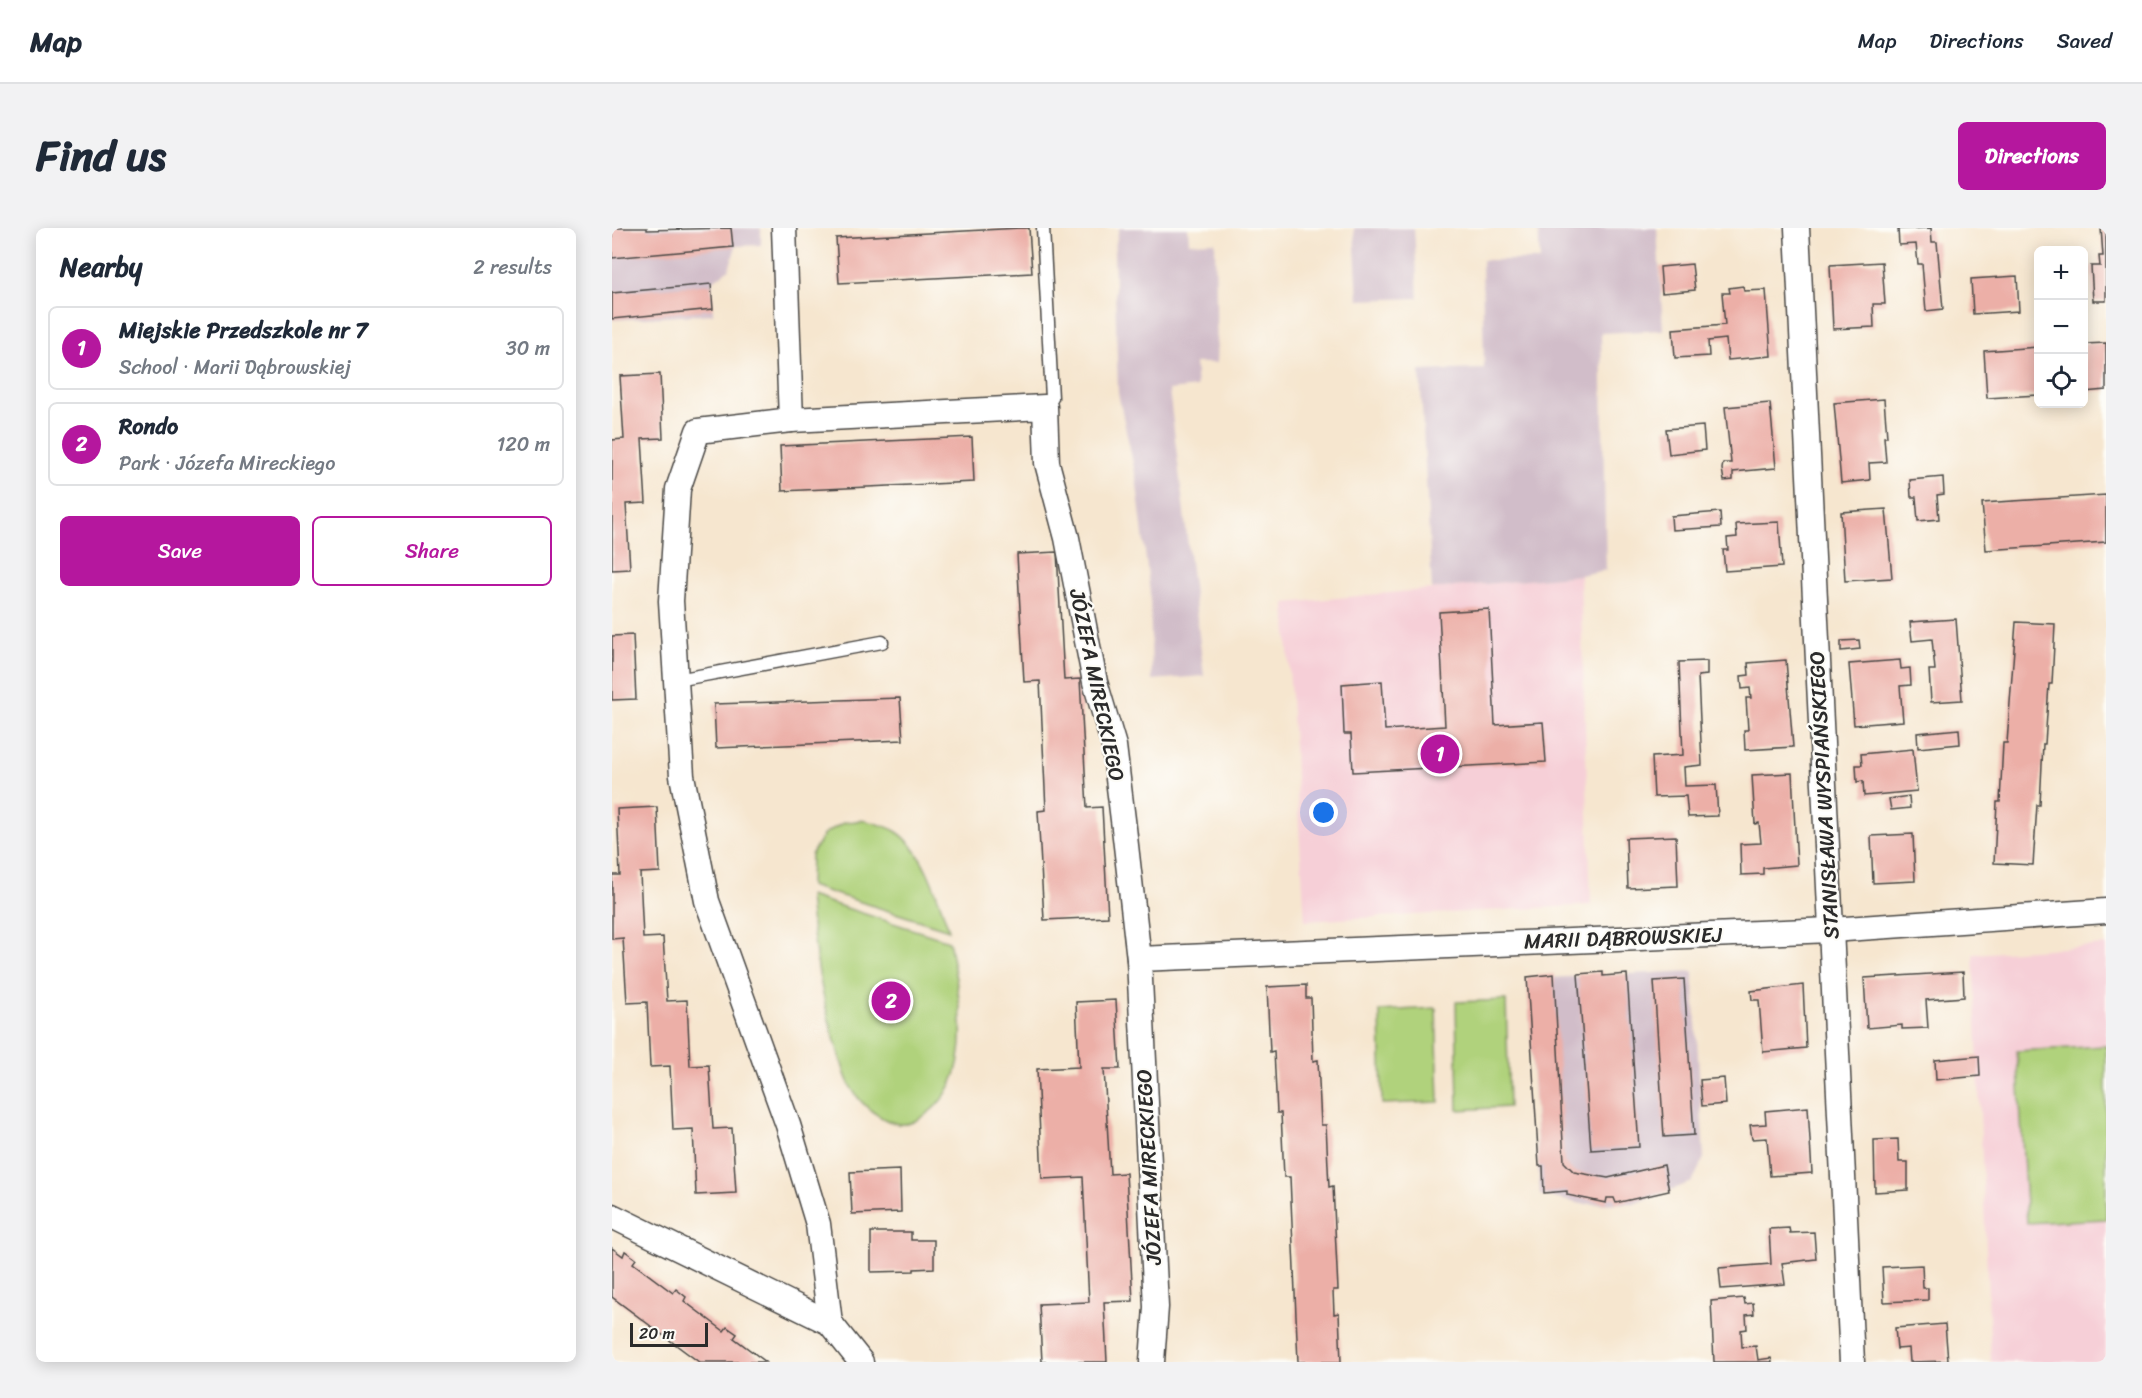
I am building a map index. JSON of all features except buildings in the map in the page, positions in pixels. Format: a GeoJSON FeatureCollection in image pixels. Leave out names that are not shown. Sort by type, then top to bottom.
{"type":"FeatureCollection","features":[{"type":"Feature","properties":{"kind":"street"},"geometry":{"type":"LineString","coordinates":[[784,228],[792,420]]}},
{"type":"Feature","properties":{"kind":"street","name":"STANISŁAWA WYSPIAŃSKIEGO"},"geometry":{"type":"LineString","coordinates":[[1797,228],[1852,1362]]}},
{"type":"Feature","properties":{"kind":"street"},"geometry":{"type":"LineString","coordinates":[[830,1323],[818,1224],[788,1125],[707,901],[682,776],[671,601],[678,489],[698,431],[792,420],[1045,407]]}},
{"type":"Feature","properties":{"kind":"street","name":"JÓZEFA MIRECKIEGO"},"geometry":{"type":"LineString","coordinates":[[1045,407],[1047,463],[1067,538],[1095,682],[1114,746],[1139,958],[1156,1307],[1152,1362]]}},
{"type":"Feature","properties":{"kind":"street","name":"MARII DĄBROWSKIEJ"},"geometry":{"type":"LineString","coordinates":[[1139,958],[1831,930],[2106,911]]}},
{"type":"Feature","properties":{"kind":"street"},"geometry":{"type":"LineString","coordinates":[[612,1216],[830,1323],[861,1362]]}},
{"type":"Feature","properties":{"kind":"lane"},"geometry":{"type":"LineString","coordinates":[[1043,228],[1052,398],[1045,407]]}},
{"type":"Feature","properties":{"kind":"lane"},"geometry":{"type":"LineString","coordinates":[[676,680],[882,642]]}},
{"type":"Feature","properties":{"kind":"shaded area"},"geometry":{"type":"Polygon","coordinates":[[[612,228],[761,228],[761,245],[736,246],[729,269],[712,282],[713,314],[612,320],[612,228]]]}},
{"type":"Feature","properties":{"kind":"shaded area"},"geometry":{"type":"Polygon","coordinates":[[[1119,228],[1188,228],[1189,243],[1215,242],[1217,363],[1195,363],[1197,387],[1169,390],[1204,676],[1152,680],[1150,593],[1136,477],[1118,393],[1114,252],[1119,228]]]}},
{"type":"Feature","properties":{"kind":"shaded area"},"geometry":{"type":"Polygon","coordinates":[[[1354,228],[1414,228],[1418,298],[1358,300],[1354,228]]]}},
{"type":"Feature","properties":{"kind":"shaded area"},"geometry":{"type":"Polygon","coordinates":[[[1538,228],[1657,228],[1663,330],[1601,333],[1606,570],[1580,575],[1432,589],[1420,371],[1484,369],[1482,260],[1540,260],[1538,228]]]}},
{"type":"Feature","properties":{"kind":"shaded area"},"geometry":{"type":"Polygon","coordinates":[[[1580,575],[1591,905],[1305,921],[1285,603],[1580,575]]]}},
{"type":"Feature","properties":{"kind":"shaded area"},"geometry":{"type":"Polygon","coordinates":[[[2106,945],[2106,1362],[1991,1362],[1973,954],[2106,945]]]}},
{"type":"Feature","properties":{"kind":"shaded area"},"geometry":{"type":"Polygon","coordinates":[[[1693,971],[1704,1158],[1692,1182],[1636,1203],[1582,1204],[1540,1195],[1527,979],[1693,971]]]}},
{"type":"Feature","properties":{"kind":"green space"},"geometry":{"type":"Polygon","coordinates":[[[862,820],[880,824],[897,832],[915,850],[929,876],[949,930],[810,886],[811,855],[824,834],[843,823],[862,820]]]}},
{"type":"Feature","properties":{"kind":"green space"},"geometry":{"type":"Polygon","coordinates":[[[809,896],[949,941],[961,1016],[958,1066],[949,1088],[935,1107],[913,1122],[898,1124],[882,1118],[861,1101],[848,1082],[824,998],[816,958],[809,896]]]}},
{"type":"Feature","properties":{"kind":"green space"},"geometry":{"type":"Polygon","coordinates":[[[1506,1000],[1509,1107],[1458,1110],[1456,1002],[1506,1000]]]}},
{"type":"Feature","properties":{"kind":"green space"},"geometry":{"type":"Polygon","coordinates":[[[1436,1008],[1439,1102],[1382,1104],[1380,1011],[1436,1008]]]}},
{"type":"Feature","properties":{"kind":"green space"},"geometry":{"type":"Polygon","coordinates":[[[2106,1046],[2106,1219],[2027,1223],[2017,1051],[2106,1046]]]}},
{"type":"Feature","properties":{"kind":"place","name":"Miejskie Przedszkole nr 7"},"geometry":{"type":"Point","coordinates":[1440,754]}},
{"type":"Feature","properties":{"kind":"place","name":"Rondo"},"geometry":{"type":"Point","coordinates":[891,1001]}}]}
